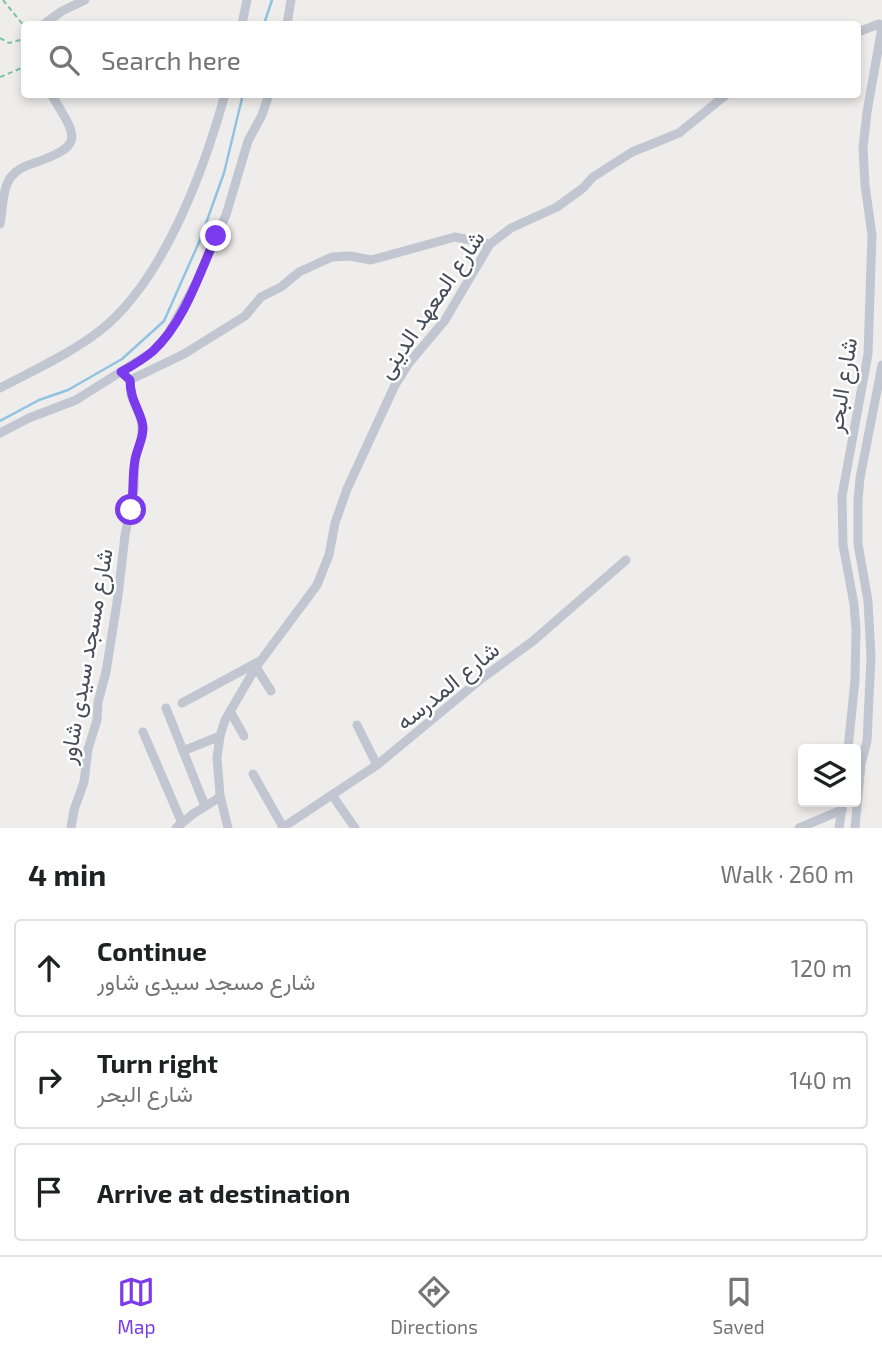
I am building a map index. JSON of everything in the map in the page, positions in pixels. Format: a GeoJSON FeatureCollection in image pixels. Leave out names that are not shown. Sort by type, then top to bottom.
{"type":"FeatureCollection","features":[{"type":"Feature","properties":{"kind":"street"},"geometry":{"type":"LineString","coordinates":[[48,21],[85,0]]}},
{"type":"Feature","properties":{"kind":"street"},"geometry":{"type":"LineString","coordinates":[[243,21],[247,0]]}},
{"type":"Feature","properties":{"kind":"street"},"geometry":{"type":"LineString","coordinates":[[288,21],[291,0]]}},
{"type":"Feature","properties":{"kind":"street"},"geometry":{"type":"LineString","coordinates":[[861,31],[879,24],[882,26]]}},
{"type":"Feature","properties":{"kind":"street","name":"شارع البحر"},"geometry":{"type":"LineString","coordinates":[[855,828],[861,764],[867,741],[871,657],[868,601],[857,522],[860,478],[858,445],[868,354],[872,243],[863,148],[882,26]]}},
{"type":"Feature","properties":{"kind":"street"},"geometry":{"type":"LineString","coordinates":[[0,224],[6,186],[12,176],[26,165],[63,151],[72,142],[69,127],[53,98]]}},
{"type":"Feature","properties":{"kind":"street"},"geometry":{"type":"LineString","coordinates":[[0,388],[93,335],[116,317],[139,288],[175,228],[204,161],[224,98]]}},
{"type":"Feature","properties":{"kind":"street"},"geometry":{"type":"LineString","coordinates":[[0,433],[29,418],[76,400],[152,352],[167,336],[184,306],[226,215],[248,141],[268,98]]}},
{"type":"Feature","properties":{"kind":"street","name":"شارع المعهد الدينى"},"geometry":{"type":"LineString","coordinates":[[228,828],[220,797],[220,736],[230,711],[258,664],[317,585],[329,555],[335,523],[347,489],[399,377],[445,320],[491,244],[511,228],[556,206],[583,188],[593,177],[605,172],[632,152],[678,133],[722,98]]}},
{"type":"Feature","properties":{"kind":"street"},"geometry":{"type":"LineString","coordinates":[[121,372],[130,380],[178,357],[238,320],[261,297],[285,284],[299,272],[331,257],[350,256],[371,260],[455,237],[491,244]]}},
{"type":"Feature","properties":{"kind":"street","name":"شارع البحر"},"geometry":{"type":"LineString","coordinates":[[849,744],[855,680],[856,630],[841,521],[842,496],[882,365]]}},
{"type":"Feature","properties":{"kind":"street","name":"شارع مسجد سيدى شاور"},"geometry":{"type":"LineString","coordinates":[[71,828],[84,782],[88,749],[97,720],[98,702],[106,672],[125,535],[134,491],[135,459],[142,437],[142,421],[131,395],[130,380]]}},
{"type":"Feature","properties":{"kind":"street","name":"شارع المدرسه"},"geometry":{"type":"LineString","coordinates":[[282,828],[377,765],[481,679],[533,641],[626,559]]}},
{"type":"Feature","properties":{"kind":"street"},"geometry":{"type":"LineString","coordinates":[[182,703],[258,664],[271,691]]}},
{"type":"Feature","properties":{"kind":"street"},"geometry":{"type":"LineString","coordinates":[[166,708],[205,806]]}},
{"type":"Feature","properties":{"kind":"street"},"geometry":{"type":"LineString","coordinates":[[230,711],[244,736]]}},
{"type":"Feature","properties":{"kind":"street"},"geometry":{"type":"LineString","coordinates":[[357,725],[377,765]]}},
{"type":"Feature","properties":{"kind":"street"},"geometry":{"type":"LineString","coordinates":[[143,732],[179,825],[220,797]]}},
{"type":"Feature","properties":{"kind":"street"},"geometry":{"type":"LineString","coordinates":[[183,751],[220,736]]}},
{"type":"Feature","properties":{"kind":"street"},"geometry":{"type":"LineString","coordinates":[[253,774],[282,828]]}},
{"type":"Feature","properties":{"kind":"street"},"geometry":{"type":"LineString","coordinates":[[332,795],[355,828]]}},
{"type":"Feature","properties":{"kind":"street"},"geometry":{"type":"LineString","coordinates":[[799,828],[841,807]]}},
{"type":"Feature","properties":{"kind":"street"},"geometry":{"type":"LineString","coordinates":[[839,828],[843,807]]}},
{"type":"Feature","properties":{"kind":"path"},"geometry":{"type":"LineString","coordinates":[[3,0],[21,22]]}},
{"type":"Feature","properties":{"kind":"path"},"geometry":{"type":"LineString","coordinates":[[0,38],[9,43],[21,40]]}},
{"type":"Feature","properties":{"kind":"path"},"geometry":{"type":"LineString","coordinates":[[0,77],[21,68]]}},
{"type":"Feature","properties":{"kind":"waterway"},"geometry":{"type":"LineString","coordinates":[[265,21],[272,0]]}},
{"type":"Feature","properties":{"kind":"waterway"},"geometry":{"type":"LineString","coordinates":[[0,421],[39,400],[68,390],[122,359],[164,321],[200,240],[224,173],[242,98]]}},
{"type":"Feature","properties":{"kind":"route"},"geometry":{"type":"LineString","coordinates":[[131,510],[133,471],[143,429],[133,403],[130,380],[121,372],[152,352],[167,336],[195,285],[216,236]]}}]}
